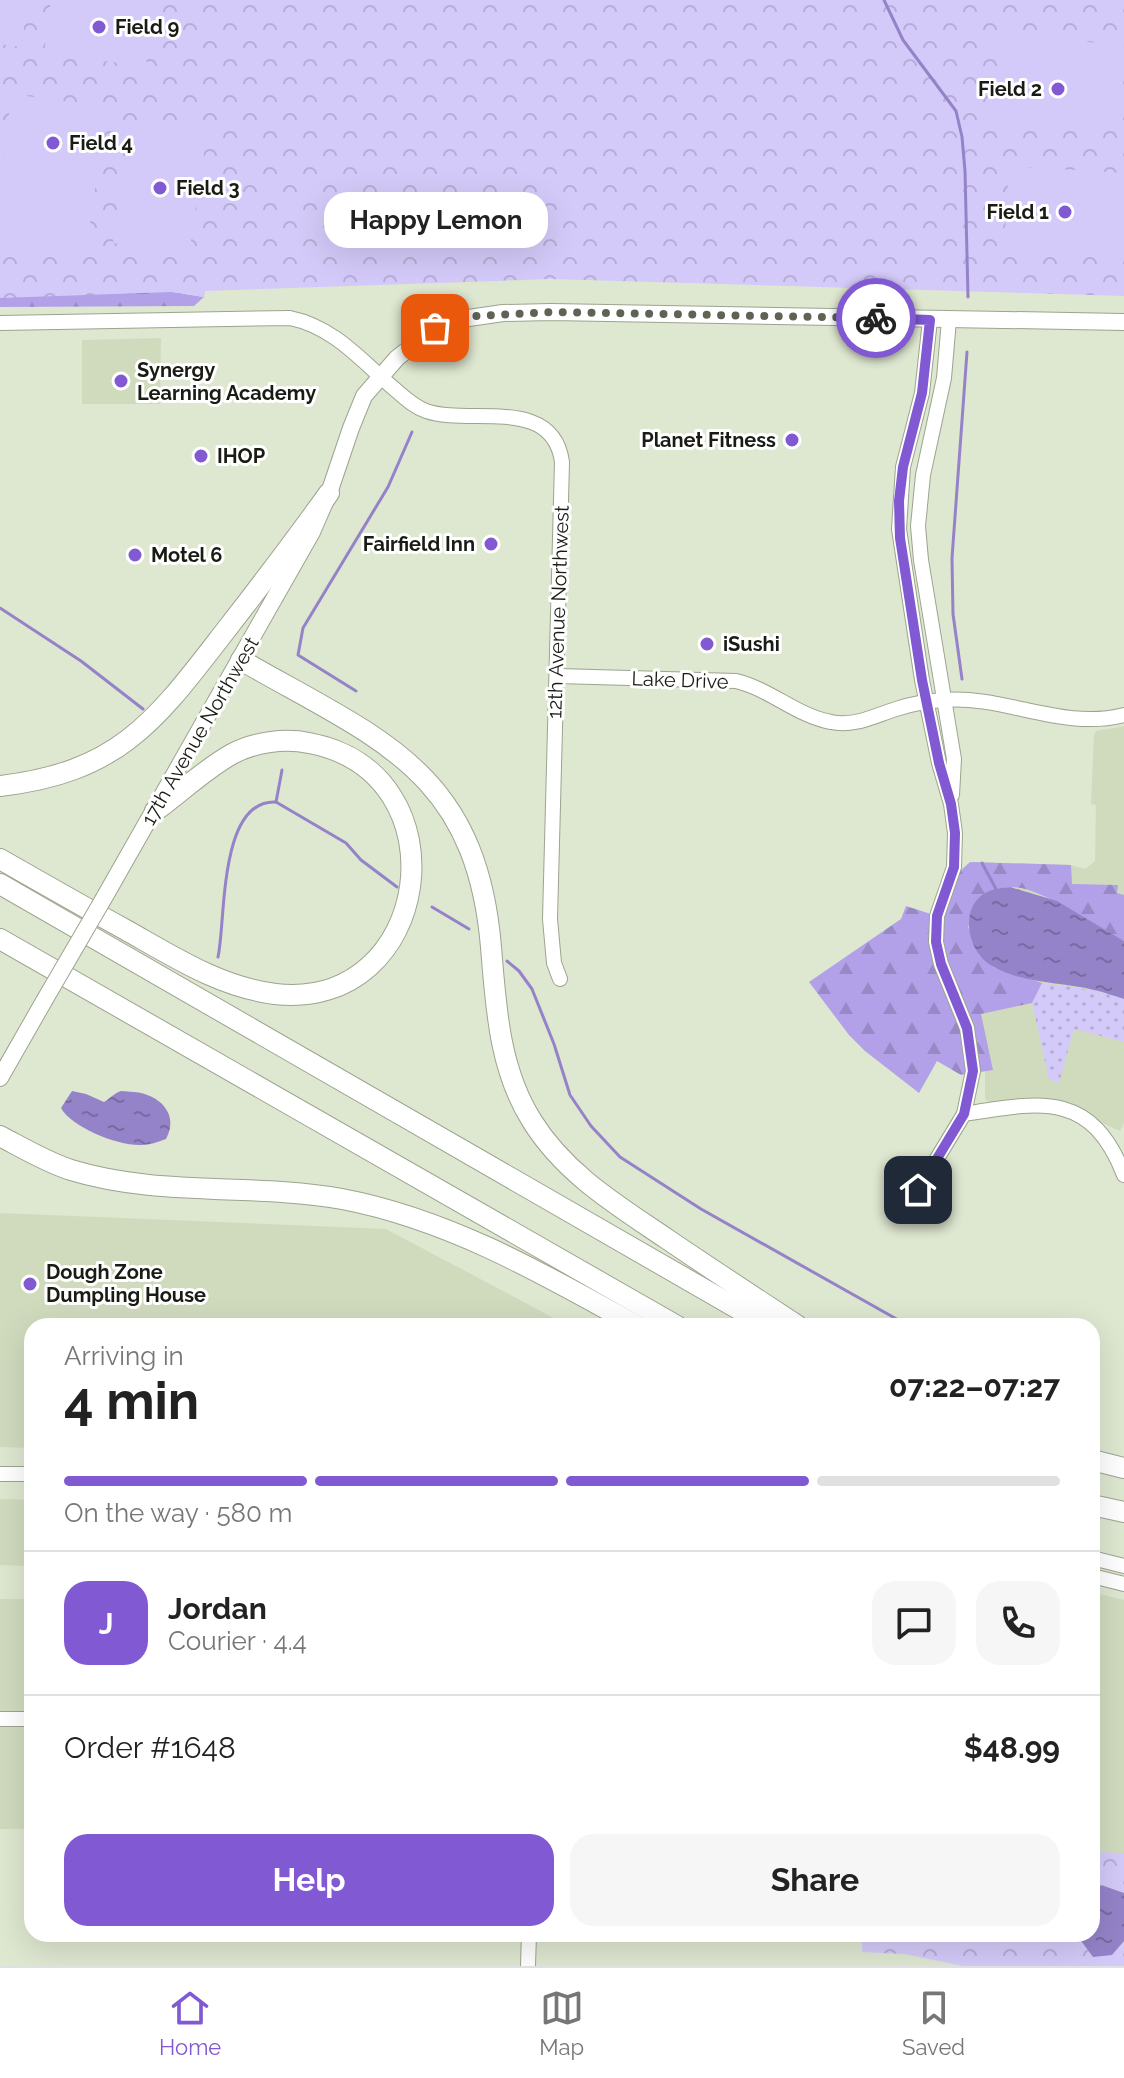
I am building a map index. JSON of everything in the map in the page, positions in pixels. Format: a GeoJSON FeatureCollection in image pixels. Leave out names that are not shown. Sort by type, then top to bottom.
{"type":"FeatureCollection","features":[{"type":"Feature","properties":{"kind":"highway"},"geometry":{"type":"LineString","coordinates":[[0,786],[57,776],[85,765],[112,751],[159,714],[190,678],[329,493]]}},
{"type":"Feature","properties":{"kind":"highway"},"geometry":{"type":"LineString","coordinates":[[241,660],[399,753],[429,781],[449,807],[476,863],[483,889],[496,1010],[513,1082],[530,1119],[564,1163],[616,1205],[786,1318]]}},
{"type":"Feature","properties":{"kind":"highway"},"geometry":{"type":"LineString","coordinates":[[0,859],[224,983],[276,994],[298,994],[333,987],[372,962],[387,947],[406,910],[413,867],[412,849],[397,808],[374,777],[343,753],[300,741],[276,741],[233,753],[155,811]]}},
{"type":"Feature","properties":{"kind":"highway"},"geometry":{"type":"LineString","coordinates":[[0,851],[247,988]]}},
{"type":"Feature","properties":{"kind":"highway"},"geometry":{"type":"LineString","coordinates":[[0,884],[754,1318]]}},
{"type":"Feature","properties":{"kind":"highway"},"geometry":{"type":"LineString","coordinates":[[0,939],[663,1318]]}},
{"type":"Feature","properties":{"kind":"highway"},"geometry":{"type":"LineString","coordinates":[[0,1136],[68,1169],[121,1182],[290,1192],[376,1206],[447,1229],[622,1318]]}},
{"type":"Feature","properties":{"kind":"highway"},"geometry":{"type":"LineString","coordinates":[[0,1156],[20,1154],[40,1157]]}},
{"type":"Feature","properties":{"kind":"highway"},"geometry":{"type":"LineString","coordinates":[[1100,1462],[1124,1468]]}},
{"type":"Feature","properties":{"kind":"highway"},"geometry":{"type":"LineString","coordinates":[[1100,1507],[1124,1512]]}},
{"type":"Feature","properties":{"kind":"main road","name":"17th Avenue Northwest"},"geometry":{"type":"LineString","coordinates":[[0,1078],[312,532],[358,409],[379,375],[416,340],[455,320],[489,314],[551,312],[1124,322]]}},
{"type":"Feature","properties":{"kind":"street"},"geometry":{"type":"LineString","coordinates":[[0,323],[290,318],[334,336],[379,375]]}},
{"type":"Feature","properties":{"kind":"street"},"geometry":{"type":"LineString","coordinates":[[918,1190],[964,1114],[972,1082],[972,1052],[967,1028],[941,964],[936,931],[937,916],[954,867],[955,833],[926,701],[899,520],[903,467],[922,393],[930,320]]}},
{"type":"Feature","properties":{"kind":"street"},"geometry":{"type":"LineString","coordinates":[[949,320],[944,378],[923,475],[918,520],[921,560],[954,759],[951,804]]}},
{"type":"Feature","properties":{"kind":"street","name":"12th Avenue Northwest"},"geometry":{"type":"LineString","coordinates":[[379,375],[419,408],[441,414],[522,418],[536,423],[556,445],[562,462],[558,676],[552,751],[550,919],[551,942],[560,979]]}},
{"type":"Feature","properties":{"kind":"street","name":"Lake Drive"},"geometry":{"type":"LineString","coordinates":[[558,676],[736,681],[809,715],[840,724],[862,721],[926,701],[944,700],[995,702],[1072,719],[1124,715]]}},
{"type":"Feature","properties":{"kind":"street"},"geometry":{"type":"LineString","coordinates":[[964,1114],[1030,1104],[1074,1112],[1094,1124],[1104,1135],[1124,1175]]}},
{"type":"Feature","properties":{"kind":"street"},"geometry":{"type":"LineString","coordinates":[[0,1474],[24,1474]]}},
{"type":"Feature","properties":{"kind":"street"},"geometry":{"type":"LineString","coordinates":[[1100,1560],[1124,1566]]}},
{"type":"Feature","properties":{"kind":"street"},"geometry":{"type":"LineString","coordinates":[[1100,1578],[1124,1584]]}},
{"type":"Feature","properties":{"kind":"street"},"geometry":{"type":"LineString","coordinates":[[0,1719],[24,1719]]}},
{"type":"Feature","properties":{"kind":"street"},"geometry":{"type":"LineString","coordinates":[[528,1966],[529,1942]]}},
{"type":"Feature","properties":{"kind":"shaded area","name":"Synergy Learning Academy"},"geometry":{"type":"Polygon","coordinates":[[[161,338],[160,404],[82,404],[82,340],[161,338]]]}},
{"type":"Feature","properties":{"kind":"shaded area"},"geometry":{"type":"Polygon","coordinates":[[[1124,726],[1124,1123],[1120,1131],[1084,1111],[1059,1103],[1036,1099],[993,1105],[985,1099],[985,1051],[952,916],[970,862],[1071,865],[1085,869],[1095,861],[1096,805],[1091,804],[1094,735],[1096,731],[1124,726]]]}},
{"type":"Feature","properties":{"kind":"shaded area"},"geometry":{"type":"Polygon","coordinates":[[[0,1213],[386,1229],[554,1318],[24,1318],[24,1448],[0,1447],[0,1213]]]}},
{"type":"Feature","properties":{"kind":"shaded area"},"geometry":{"type":"Polygon","coordinates":[[[0,1499],[24,1500],[24,1566],[0,1565],[0,1499]]]}},
{"type":"Feature","properties":{"kind":"shaded area"},"geometry":{"type":"Polygon","coordinates":[[[1100,1594],[1124,1600],[1124,1853],[1100,1853],[1100,1594]]]}},
{"type":"Feature","properties":{"kind":"shaded area"},"geometry":{"type":"Polygon","coordinates":[[[0,1599],[24,1599],[24,1829],[0,1829],[0,1599]]]}},
{"type":"Feature","properties":{"kind":"green space"},"geometry":{"type":"Polygon","coordinates":[[[0,0],[1124,0],[1124,296],[550,279],[205,291],[204,297],[172,292],[0,298],[0,0]]]}},
{"type":"Feature","properties":{"kind":"green space"},"geometry":{"type":"Polygon","coordinates":[[[0,0],[27,0],[22,47],[0,44],[0,0]]]}},
{"type":"Feature","properties":{"kind":"green space","name":"Field 9"},"geometry":{"type":"Polygon","coordinates":[[[51,0],[154,0],[146,66],[44,54],[51,0]]]}},
{"type":"Feature","properties":{"kind":"green space","name":"Field 2"},"geometry":{"type":"Polygon","coordinates":[[[1000,35],[1124,45],[1118,129],[993,119],[1000,35]]]}},
{"type":"Feature","properties":{"kind":"green space","name":"Field 4"},"geometry":{"type":"Polygon","coordinates":[[[12,94],[107,107],[85,257],[0,244],[0,178],[12,94]]]}},
{"type":"Feature","properties":{"kind":"green space","name":"Field 3"},"geometry":{"type":"Polygon","coordinates":[[[131,122],[207,133],[189,254],[113,243],[131,122]]]}},
{"type":"Feature","properties":{"kind":"green space","name":"Field 1"},"geometry":{"type":"Polygon","coordinates":[[[1009,166],[1124,173],[1124,259],[1004,251],[1009,166]]]}},
{"type":"Feature","properties":{"kind":"green space"},"geometry":{"type":"Polygon","coordinates":[[[0,265],[204,297],[194,306],[0,307],[0,265]]]}},
{"type":"Feature","properties":{"kind":"green space"},"geometry":{"type":"Polygon","coordinates":[[[970,862],[1071,865],[1072,884],[1118,885],[1117,893],[1124,895],[1124,941],[1068,908],[1021,888],[1005,888],[979,899],[968,927],[993,967],[1042,983],[1032,1003],[981,1014],[993,1070],[961,1075],[937,1061],[919,1093],[849,1035],[809,982],[901,919],[906,906],[937,916],[950,880],[970,862]]]}},
{"type":"Feature","properties":{"kind":"green space"},"geometry":{"type":"Polygon","coordinates":[[[1042,983],[1093,990],[1124,999],[1124,1042],[1074,1029],[1059,1083],[1049,1079],[1032,1003],[1042,983]]]}},
{"type":"Feature","properties":{"kind":"green space"},"geometry":{"type":"Polygon","coordinates":[[[1100,1852],[1124,1853],[1124,1966],[963,1966],[904,1954],[862,1952],[862,1942],[1100,1942],[1100,1852]]]}},
{"type":"Feature","properties":{"kind":"water"},"geometry":{"type":"Polygon","coordinates":[[[1010,887],[1057,901],[1124,941],[1124,999],[1094,990],[1016,976],[983,959],[969,930],[972,909],[985,893],[1010,887]]]}},
{"type":"Feature","properties":{"kind":"water"},"geometry":{"type":"Polygon","coordinates":[[[72,1091],[104,1102],[121,1091],[152,1097],[169,1114],[170,1130],[166,1139],[131,1144],[108,1139],[85,1128],[74,1122],[61,1108],[72,1091]]]}},
{"type":"Feature","properties":{"kind":"water"},"geometry":{"type":"Polygon","coordinates":[[[1100,1886],[1124,1893],[1124,1941],[1112,1955],[1093,1957],[1082,1942],[1100,1942],[1100,1886]]]}},
{"type":"Feature","properties":{"kind":"waterway"},"geometry":{"type":"LineString","coordinates":[[884,0],[903,40],[956,111],[965,171],[968,297]]}},
{"type":"Feature","properties":{"kind":"waterway"},"geometry":{"type":"LineString","coordinates":[[962,679],[953,614],[952,558],[967,352]]}},
{"type":"Feature","properties":{"kind":"waterway"},"geometry":{"type":"LineString","coordinates":[[356,691],[298,655],[303,628],[388,487],[412,432]]}},
{"type":"Feature","properties":{"kind":"waterway"},"geometry":{"type":"LineString","coordinates":[[0,608],[81,661],[143,709]]}},
{"type":"Feature","properties":{"kind":"waterway"},"geometry":{"type":"LineString","coordinates":[[276,802],[282,770]]}},
{"type":"Feature","properties":{"kind":"waterway"},"geometry":{"type":"LineString","coordinates":[[218,957],[228,865],[234,840],[244,820],[257,806],[276,802],[346,843],[361,860],[397,887]]}},
{"type":"Feature","properties":{"kind":"waterway"},"geometry":{"type":"LineString","coordinates":[[982,863],[996,889]]}},
{"type":"Feature","properties":{"kind":"waterway"},"geometry":{"type":"LineString","coordinates":[[432,907],[469,929]]}},
{"type":"Feature","properties":{"kind":"waterway"},"geometry":{"type":"LineString","coordinates":[[507,961],[532,989],[570,1095],[591,1126],[620,1157],[701,1209],[895,1318]]}},
{"type":"Feature","properties":{"kind":"way so far"},"geometry":{"type":"LineString","coordinates":[[435,328],[455,320],[503,313],[876,318]]}},
{"type":"Feature","properties":{"kind":"place","name":"Field 9"},"geometry":{"type":"Point","coordinates":[99,27]}},
{"type":"Feature","properties":{"kind":"place","name":"Field 2"},"geometry":{"type":"Point","coordinates":[1058,89]}},
{"type":"Feature","properties":{"kind":"place","name":"Field 4"},"geometry":{"type":"Point","coordinates":[53,143]}},
{"type":"Feature","properties":{"kind":"place","name":"Field 3"},"geometry":{"type":"Point","coordinates":[160,188]}},
{"type":"Feature","properties":{"kind":"place","name":"Field 1"},"geometry":{"type":"Point","coordinates":[1065,212]}},
{"type":"Feature","properties":{"kind":"place","name":"Happy Lemon"},"geometry":{"type":"Point","coordinates":[435,328]}},
{"type":"Feature","properties":{"kind":"place","name":"Synergy Learning Academy"},"geometry":{"type":"Point","coordinates":[121,381]}},
{"type":"Feature","properties":{"kind":"place","name":"Planet Fitness"},"geometry":{"type":"Point","coordinates":[792,440]}},
{"type":"Feature","properties":{"kind":"place","name":"IHOP"},"geometry":{"type":"Point","coordinates":[201,456]}},
{"type":"Feature","properties":{"kind":"place","name":"Fairfield Inn"},"geometry":{"type":"Point","coordinates":[491,544]}},
{"type":"Feature","properties":{"kind":"place","name":"Motel 6"},"geometry":{"type":"Point","coordinates":[135,555]}},
{"type":"Feature","properties":{"kind":"place","name":"iSushi"},"geometry":{"type":"Point","coordinates":[707,644]}},
{"type":"Feature","properties":{"kind":"place","name":"Dough Zone Dumpling House"},"geometry":{"type":"Point","coordinates":[30,1284]}},
{"type":"Feature","properties":{"kind":"route"},"geometry":{"type":"LineString","coordinates":[[876,318],[930,320],[922,393],[903,467],[899,501],[900,538],[922,680],[955,833],[954,867],[937,916],[936,942],[941,964],[967,1028],[973,1059],[972,1082],[964,1114],[918,1190]]}}]}
